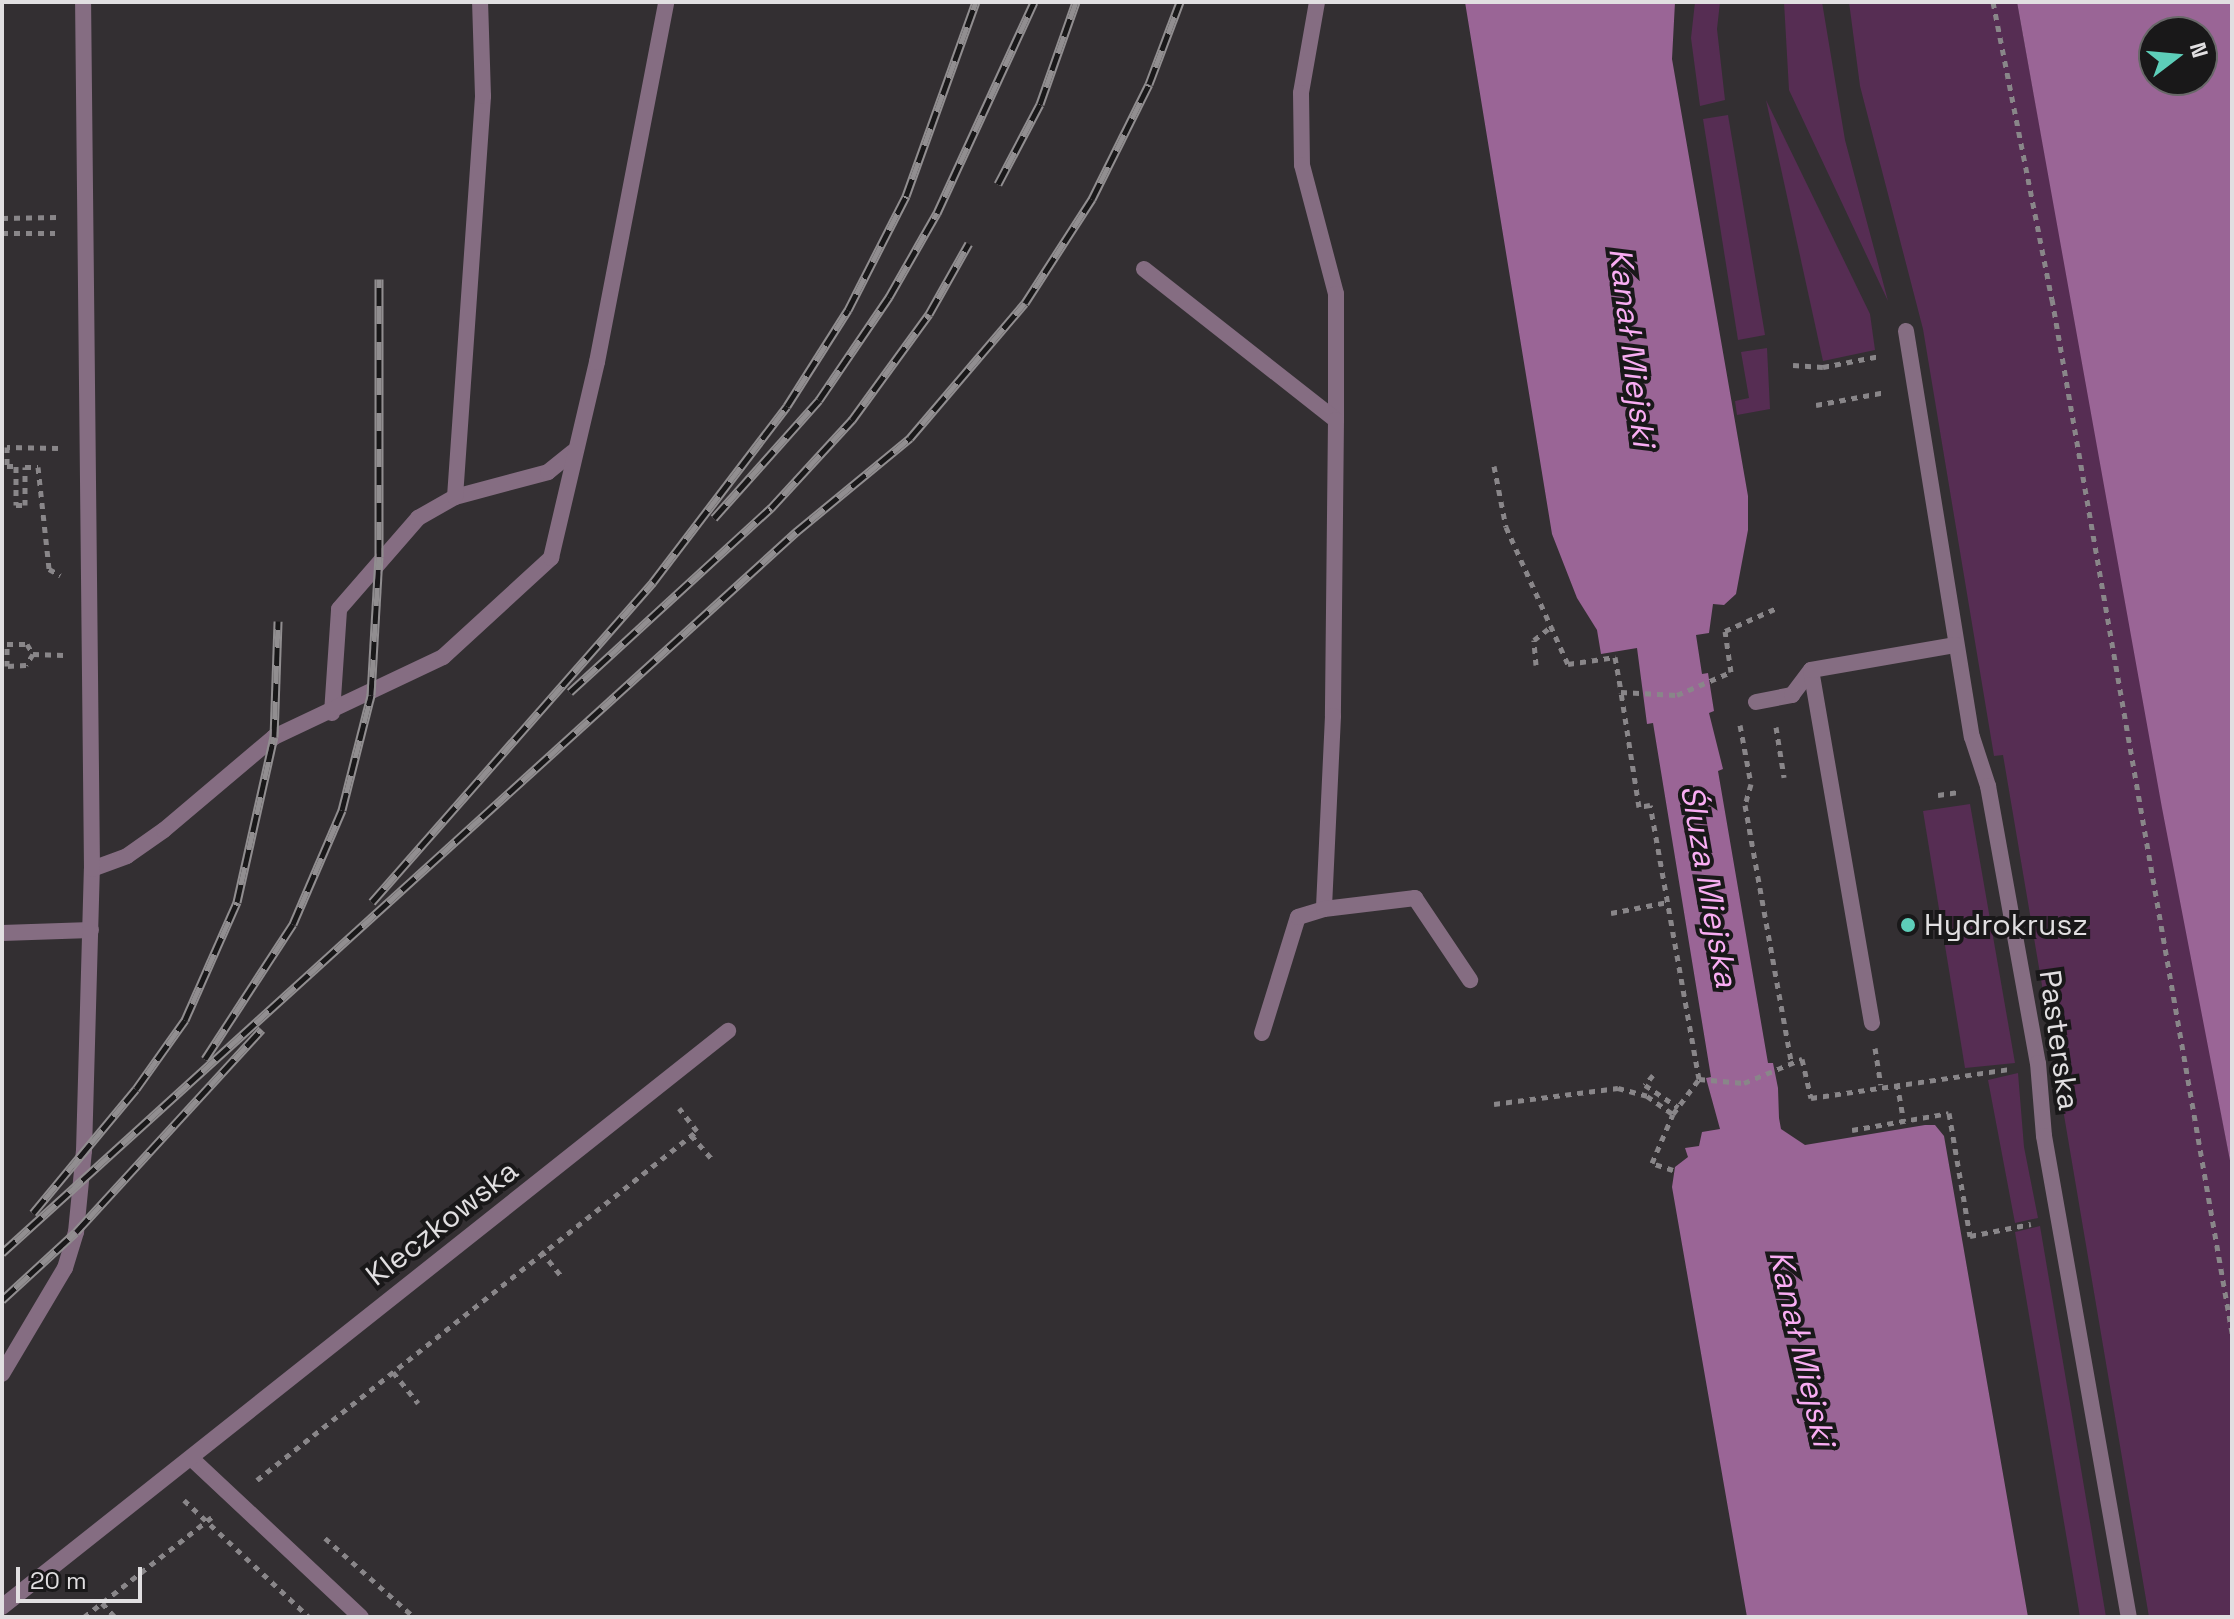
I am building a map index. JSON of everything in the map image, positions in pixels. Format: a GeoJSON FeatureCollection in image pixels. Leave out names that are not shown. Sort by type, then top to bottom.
{"type":"FeatureCollection","features":[{"type":"Feature","properties":{"kind":"street"},"geometry":{"type":"LineString","coordinates":[[2,1374],[65,1268],[76,1232],[84,1151],[92,869],[83,2]]}},
{"type":"Feature","properties":{"kind":"street"},"geometry":{"type":"LineString","coordinates":[[455,497],[483,96],[480,2]]}},
{"type":"Feature","properties":{"kind":"street"},"geometry":{"type":"LineString","coordinates":[[92,869],[127,856],[164,830],[274,737],[332,713],[443,657],[551,558],[573,452],[597,362],[666,2]]}},
{"type":"Feature","properties":{"kind":"street"},"geometry":{"type":"LineString","coordinates":[[1317,2],[1301,93],[1302,165],[1336,294],[1333,716],[1324,909]]}},
{"type":"Feature","properties":{"kind":"street"},"geometry":{"type":"LineString","coordinates":[[1144,269],[1336,420]]}},
{"type":"Feature","properties":{"kind":"street","name":"Pasterska"},"geometry":{"type":"LineString","coordinates":[[1906,331],[1956,645],[2038,1063],[2044,1136],[2129,1617]]}},
{"type":"Feature","properties":{"kind":"street"},"geometry":{"type":"LineString","coordinates":[[332,713],[339,609],[418,518],[455,497],[548,472],[573,452]]}},
{"type":"Feature","properties":{"kind":"street"},"geometry":{"type":"LineString","coordinates":[[1756,702],[1792,695],[1811,670],[1956,645]]}},
{"type":"Feature","properties":{"kind":"street"},"geometry":{"type":"LineString","coordinates":[[1811,670],[1872,1023]]}},
{"type":"Feature","properties":{"kind":"street"},"geometry":{"type":"LineString","coordinates":[[1262,1033],[1298,917],[1324,909],[1415,898],[1470,980]]}},
{"type":"Feature","properties":{"kind":"street"},"geometry":{"type":"LineString","coordinates":[[2,933],[91,930]]}},
{"type":"Feature","properties":{"kind":"street","name":"Kleczkowska"},"geometry":{"type":"LineString","coordinates":[[2,1607],[728,1031]]}},
{"type":"Feature","properties":{"kind":"street"},"geometry":{"type":"LineString","coordinates":[[192,1459],[232,1500],[361,1617]]}},
{"type":"Feature","properties":{"kind":"path"},"geometry":{"type":"LineString","coordinates":[[1993,2],[2052,299],[2232,1333]]}},
{"type":"Feature","properties":{"kind":"path"},"geometry":{"type":"LineString","coordinates":[[2,218],[85,225]]}},
{"type":"Feature","properties":{"kind":"path"},"geometry":{"type":"LineString","coordinates":[[2,233],[85,225]]}},
{"type":"Feature","properties":{"kind":"path"},"geometry":{"type":"LineString","coordinates":[[1793,365],[1823,367],[1877,356]]}},
{"type":"Feature","properties":{"kind":"path"},"geometry":{"type":"LineString","coordinates":[[1816,405],[1914,387]]}},
{"type":"Feature","properties":{"kind":"path"},"geometry":{"type":"LineString","coordinates":[[23,447],[7,447],[7,466],[16,466],[16,505],[25,505],[25,467],[38,467],[49,569],[89,592]]}},
{"type":"Feature","properties":{"kind":"path"},"geometry":{"type":"LineString","coordinates":[[1494,466],[1506,527],[1553,625],[1568,664],[1615,657],[1639,807],[1650,805],[1699,1079],[1673,1114],[1652,1163],[1673,1170]]}},
{"type":"Feature","properties":{"kind":"path"},"geometry":{"type":"LineString","coordinates":[[1621,692],[1639,689],[1677,695],[1710,677],[1731,672],[1725,631],[1777,608]]}},
{"type":"Feature","properties":{"kind":"path"},"geometry":{"type":"LineString","coordinates":[[1536,665],[1534,640],[1553,625]]}},
{"type":"Feature","properties":{"kind":"path"},"geometry":{"type":"LineString","coordinates":[[7,644],[27,644],[33,654],[26,665],[7,666],[7,644]]}},
{"type":"Feature","properties":{"kind":"path"},"geometry":{"type":"LineString","coordinates":[[1779,745],[1784,777]]}},
{"type":"Feature","properties":{"kind":"path"},"geometry":{"type":"LineString","coordinates":[[1746,761],[1751,784],[1745,805],[1791,1060]]}},
{"type":"Feature","properties":{"kind":"path"},"geometry":{"type":"LineString","coordinates":[[1938,795],[1946,794]]}},
{"type":"Feature","properties":{"kind":"path"},"geometry":{"type":"LineString","coordinates":[[1611,913],[1668,902]]}},
{"type":"Feature","properties":{"kind":"path"},"geometry":{"type":"LineString","coordinates":[[1875,1048],[1881,1085]]}},
{"type":"Feature","properties":{"kind":"path"},"geometry":{"type":"LineString","coordinates":[[1699,1079],[1744,1083],[1791,1060],[1802,1059],[1811,1098],[1881,1085],[1975,1075]]}},
{"type":"Feature","properties":{"kind":"path"},"geometry":{"type":"LineString","coordinates":[[1653,1075],[1645,1085],[1678,1107]]}},
{"type":"Feature","properties":{"kind":"path"},"geometry":{"type":"LineString","coordinates":[[1897,1083],[1904,1121]]}},
{"type":"Feature","properties":{"kind":"path"},"geometry":{"type":"LineString","coordinates":[[84,1617],[541,1251],[697,1131],[661,1085]]}},
{"type":"Feature","properties":{"kind":"path"},"geometry":{"type":"LineString","coordinates":[[1494,1104],[1618,1088],[1647,1096],[1673,1114]]}},
{"type":"Feature","properties":{"kind":"path"},"geometry":{"type":"LineString","coordinates":[[1852,1130],[1949,1113],[1970,1236],[2015,1228]]}},
{"type":"Feature","properties":{"kind":"path"},"geometry":{"type":"LineString","coordinates":[[691,1135],[714,1161]]}},
{"type":"Feature","properties":{"kind":"path"},"geometry":{"type":"LineString","coordinates":[[541,1251],[561,1276]]}},
{"type":"Feature","properties":{"kind":"path"},"geometry":{"type":"LineString","coordinates":[[393,1372],[418,1403]]}},
{"type":"Feature","properties":{"kind":"path"},"geometry":{"type":"LineString","coordinates":[[258,1479],[270,1489]]}},
{"type":"Feature","properties":{"kind":"path"},"geometry":{"type":"LineString","coordinates":[[164,1480],[309,1617]]}},
{"type":"Feature","properties":{"kind":"path"},"geometry":{"type":"LineString","coordinates":[[318,1532],[414,1617]]}},
{"type":"Feature","properties":{"kind":"path"},"geometry":{"type":"LineString","coordinates":[[102,1603],[115,1617]]}},
{"type":"Feature","properties":{"kind":"shaded area"},"geometry":{"type":"Polygon","coordinates":[[[1695,2],[1720,2],[1717,29],[1725,100],[1700,106],[1691,38],[1695,2]]]}},
{"type":"Feature","properties":{"kind":"shaded area"},"geometry":{"type":"Polygon","coordinates":[[[1784,2],[1822,2],[1845,140],[1888,301],[1789,90],[1784,2]]]}},
{"type":"Feature","properties":{"kind":"shaded area"},"geometry":{"type":"Polygon","coordinates":[[[1849,2],[2017,2],[2232,1171],[2232,1617],[2149,1617],[2003,755],[1994,756],[1923,329],[1860,86],[1849,2]]]}},
{"type":"Feature","properties":{"kind":"shaded area"},"geometry":{"type":"Polygon","coordinates":[[[1766,100],[1870,314],[1875,350],[1823,361],[1766,100]]]}},
{"type":"Feature","properties":{"kind":"shaded area"},"geometry":{"type":"Polygon","coordinates":[[[1728,115],[1765,335],[1738,340],[1703,119],[1728,115]]]}},
{"type":"Feature","properties":{"kind":"shaded area"},"geometry":{"type":"Polygon","coordinates":[[[1767,348],[1770,409],[1737,415],[1735,401],[1749,398],[1741,352],[1767,348]]]}},
{"type":"Feature","properties":{"kind":"shaded area"},"geometry":{"type":"Polygon","coordinates":[[[1970,804],[2015,1063],[1965,1068],[1923,811],[1970,804]]]}},
{"type":"Feature","properties":{"kind":"shaded area"},"geometry":{"type":"Polygon","coordinates":[[[2018,1073],[2024,1147],[2038,1218],[2015,1223],[1988,1080],[2018,1073]]]}},
{"type":"Feature","properties":{"kind":"shaded area"},"geometry":{"type":"Polygon","coordinates":[[[2040,1226],[2106,1617],[2080,1617],[2015,1232],[2040,1226]]]}},
{"type":"Feature","properties":{"kind":"water"},"geometry":{"type":"Polygon","coordinates":[[[1465,2],[1675,2],[1672,59],[1748,496],[1748,530],[1736,594],[1724,605],[1713,604],[1709,633],[1696,635],[1702,674],[1708,673],[1714,711],[1709,713],[1723,769],[1718,771],[1768,1063],[1773,1063],[1778,1088],[1781,1129],[1805,1145],[1925,1125],[1935,1125],[1944,1136],[2028,1617],[1747,1617],[1672,1187],[1675,1167],[1688,1157],[1685,1148],[1699,1146],[1702,1132],[1720,1129],[1706,1078],[1711,1077],[1653,723],[1647,724],[1637,648],[1601,654],[1597,630],[1577,598],[1552,534],[1465,2]]]}},
{"type":"Feature","properties":{"kind":"water"},"geometry":{"type":"Polygon","coordinates":[[[2017,2],[2232,2],[2232,1171],[2162,808],[2017,2]]]}},
{"type":"Feature","properties":{"kind":"railway"},"geometry":{"type":"LineString","coordinates":[[372,902],[653,582],[787,406],[848,310],[906,196],[976,2]]}},
{"type":"Feature","properties":{"kind":"railway"},"geometry":{"type":"LineString","coordinates":[[714,518],[819,400],[889,297],[937,213],[1034,2]]}},
{"type":"Feature","properties":{"kind":"railway"},"geometry":{"type":"LineString","coordinates":[[998,184],[1040,104],[1076,2]]}},
{"type":"Feature","properties":{"kind":"railway"},"geometry":{"type":"LineString","coordinates":[[2,1253],[796,532],[910,438],[1025,303],[1092,199],[1149,84],[1180,2]]}},
{"type":"Feature","properties":{"kind":"railway"},"geometry":{"type":"LineString","coordinates":[[570,692],[771,508],[852,420],[929,314],[969,243]]}},
{"type":"Feature","properties":{"kind":"railway"},"geometry":{"type":"LineString","coordinates":[[205,1059],[293,924],[342,810],[371,695],[379,557],[379,279]]}},
{"type":"Feature","properties":{"kind":"railway"},"geometry":{"type":"LineString","coordinates":[[33,1213],[136,1089],[185,1020],[237,902],[274,737],[278,621]]}},
{"type":"Feature","properties":{"kind":"railway"},"geometry":{"type":"LineString","coordinates":[[2,1300],[76,1232],[262,1029]]}},
{"type":"Feature","properties":{"kind":"place","name":"Hydrokrusz"},"geometry":{"type":"Point","coordinates":[1908,925]}},
{"type":"Feature","properties":{"kind":"water label","name":"Kanał Miejski"},"geometry":{"type":"Point","coordinates":[1632,347]}},
{"type":"Feature","properties":{"kind":"water label","name":"Śluza Miejska"},"geometry":{"type":"Point","coordinates":[1709,886]}},
{"type":"Feature","properties":{"kind":"water label","name":"Kanał Miejski"},"geometry":{"type":"Point","coordinates":[1802,1348]}}]}
